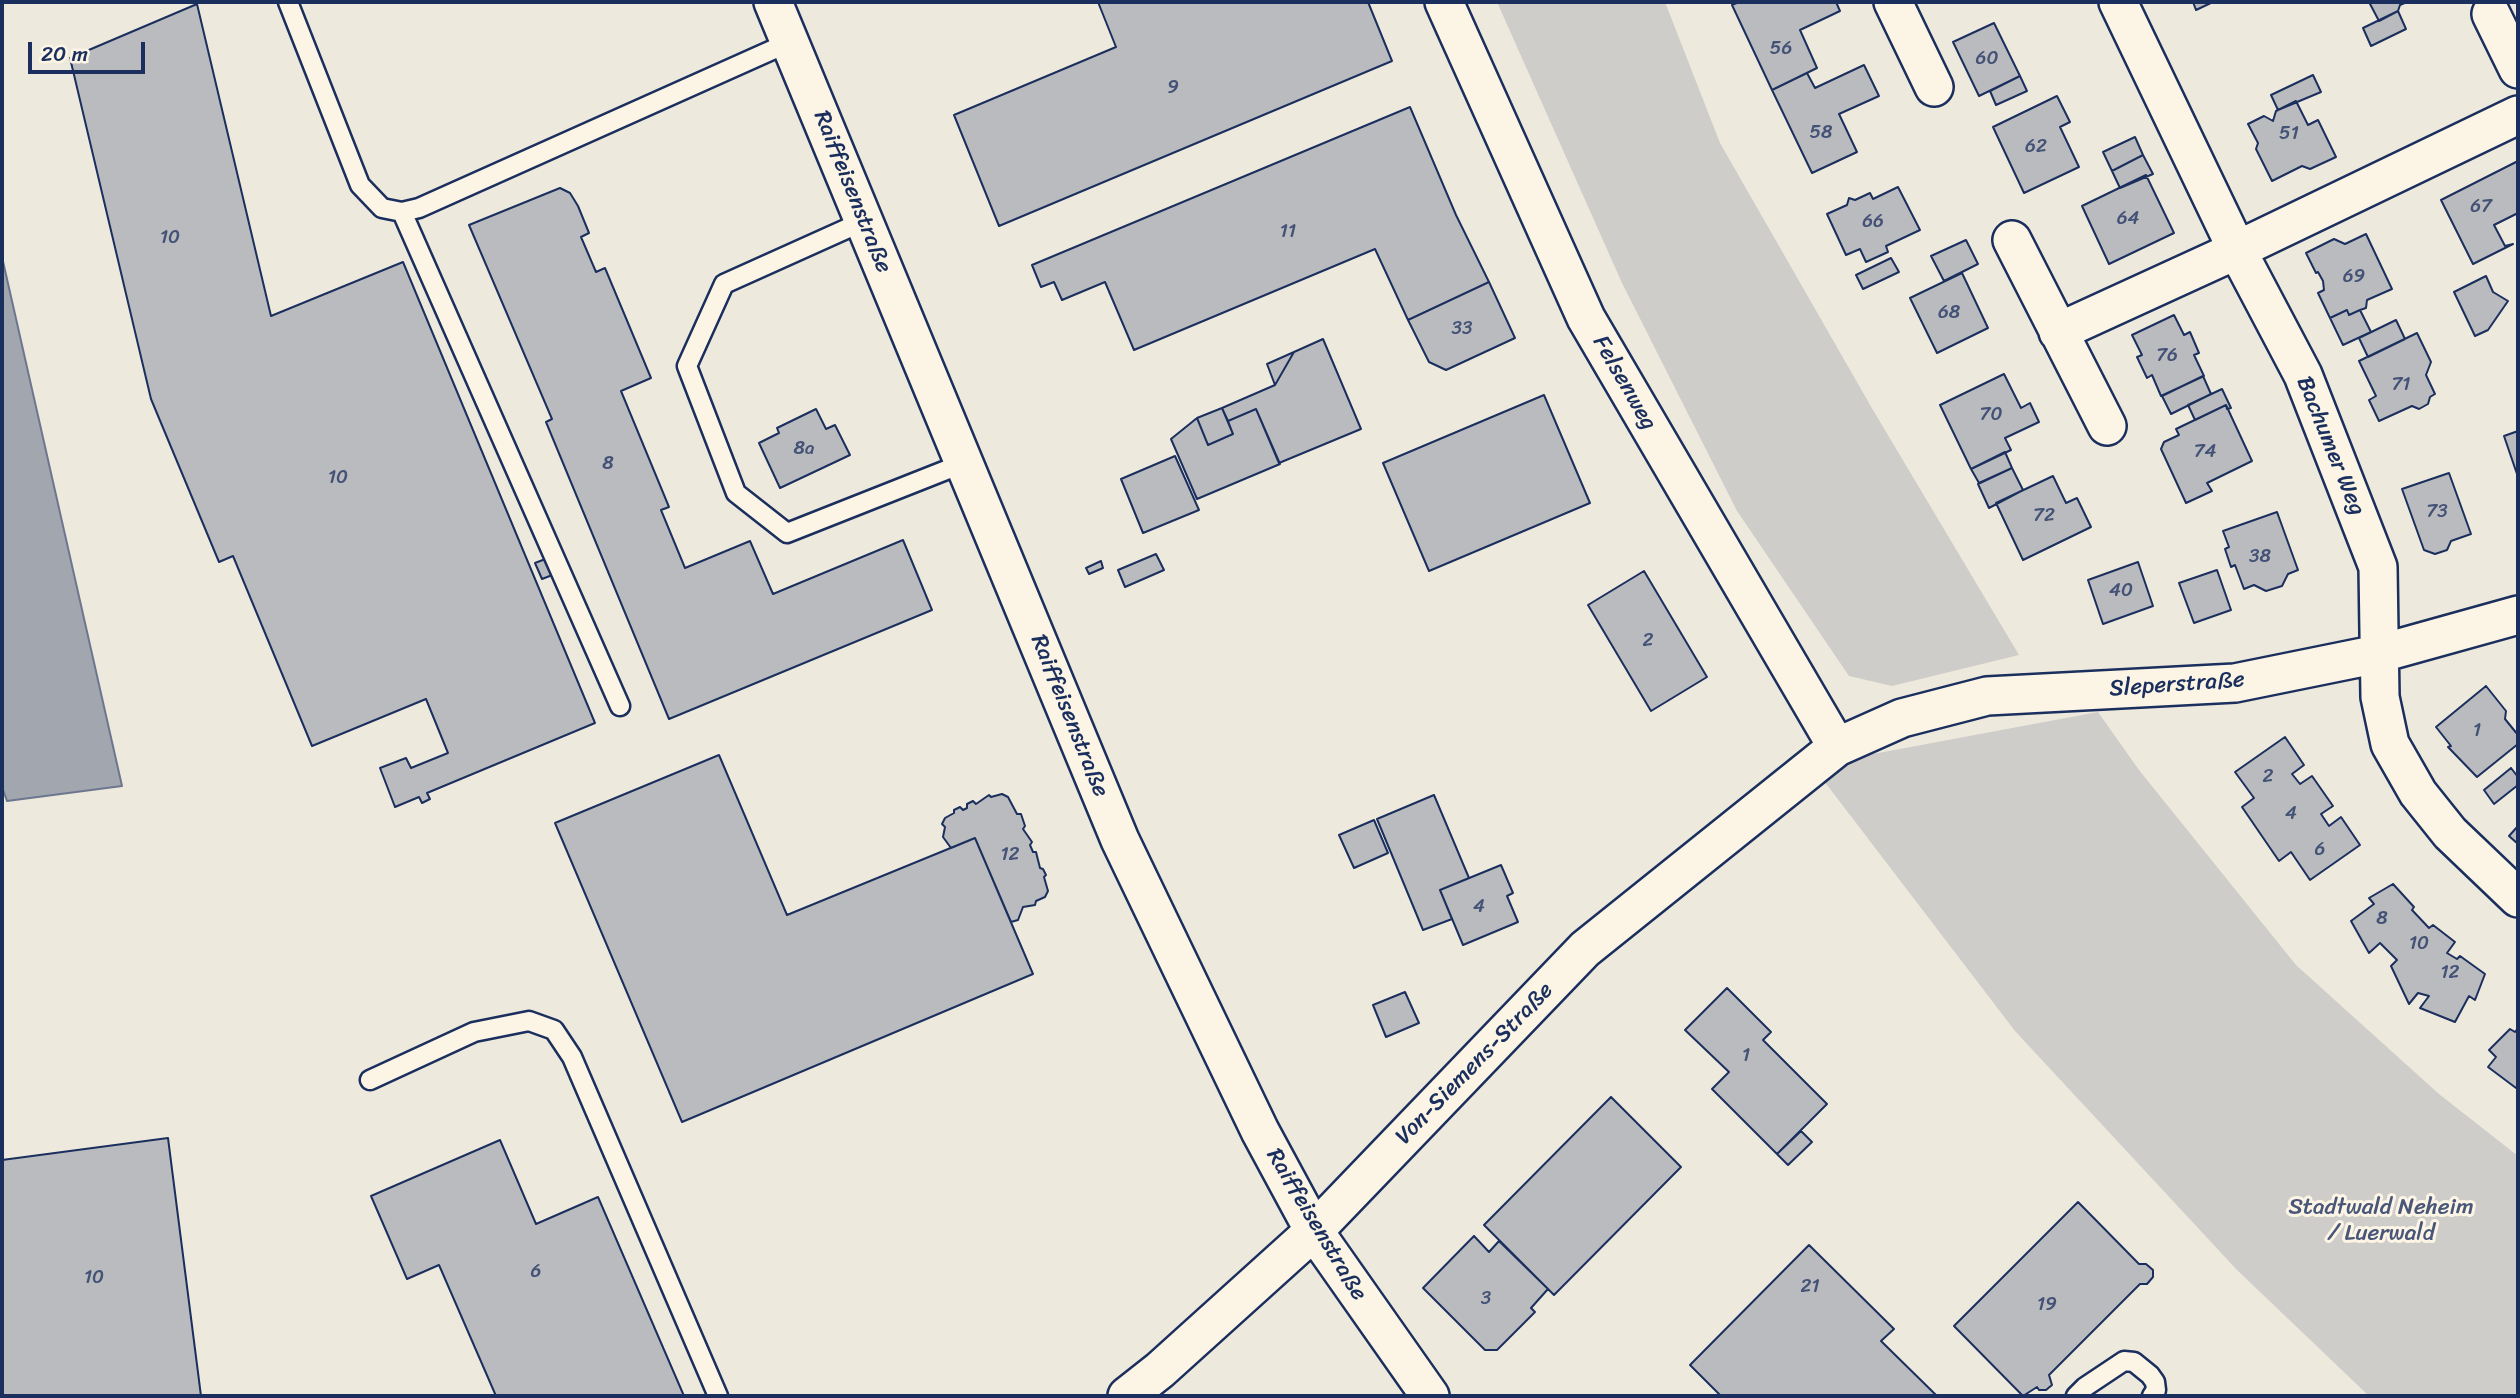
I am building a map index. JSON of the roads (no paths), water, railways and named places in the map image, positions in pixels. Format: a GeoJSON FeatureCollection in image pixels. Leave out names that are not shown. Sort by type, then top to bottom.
{"type":"FeatureCollection","features":[{"type":"Feature","properties":{"kind":"street","name":"Raiffeisenstraße"},"geometry":{"type":"LineString","coordinates":[[774,2],[1120,840],[1260,1131],[1314,1231],[1430,1396]]}},
{"type":"Feature","properties":{"kind":"street","name":"Felsenweg"},"geometry":{"type":"LineString","coordinates":[[1444,2],[1586,318],[1837,747]]}},
{"type":"Feature","properties":{"kind":"street","name":"Bachumer Weg"},"geometry":{"type":"LineString","coordinates":[[2118,2],[2237,250],[2303,375],[2378,567],[2380,697],[2390,744],[2418,793],[2450,833],[2518,898]]}},
{"type":"Feature","properties":{"kind":"street"},"geometry":{"type":"LineString","coordinates":[[1904,5],[1934,87]]}},
{"type":"Feature","properties":{"kind":"street"},"geometry":{"type":"LineString","coordinates":[[2491,14],[2518,69]]}},
{"type":"Feature","properties":{"kind":"street"},"geometry":{"type":"LineString","coordinates":[[2058,332],[2237,250],[2518,115]]}},
{"type":"Feature","properties":{"kind":"street"},"geometry":{"type":"LineString","coordinates":[[2012,240],[2107,426]]}},
{"type":"Feature","properties":{"kind":"street","name":"Sleperstraße"},"geometry":{"type":"LineString","coordinates":[[1837,747],[1902,718],[1987,696],[2235,684],[2378,654],[2518,615]]}},
{"type":"Feature","properties":{"kind":"street","name":"Von-Siemens-Straße"},"geometry":{"type":"LineString","coordinates":[[1127,1396],[1160,1370],[1314,1231],[1585,949],[1837,747]]}},
{"type":"Feature","properties":{"kind":"lane"},"geometry":{"type":"LineString","coordinates":[[288,2],[360,185],[382,208],[402,212],[419,208],[790,43]]}},
{"type":"Feature","properties":{"kind":"lane"},"geometry":{"type":"LineString","coordinates":[[402,212],[620,706]]}},
{"type":"Feature","properties":{"kind":"lane"},"geometry":{"type":"LineString","coordinates":[[864,222],[724,284],[687,366],[736,493],[787,533],[964,463]]}},
{"type":"Feature","properties":{"kind":"lane"},"geometry":{"type":"LineString","coordinates":[[370,1080],[474,1032],[529,1021],[554,1030],[572,1057],[718,1396]]}},
{"type":"Feature","properties":{"kind":"lane"},"geometry":{"type":"LineString","coordinates":[[2077,1396],[2085,1387],[2124,1361],[2134,1362],[2150,1375],[2156,1390],[2152,1396]]}},
{"type":"Feature","properties":{"kind":"park label","name":"Stadtwald Neheim / Luerwald"},"geometry":{"type":"Point","coordinates":[2381,1221]}}]}
